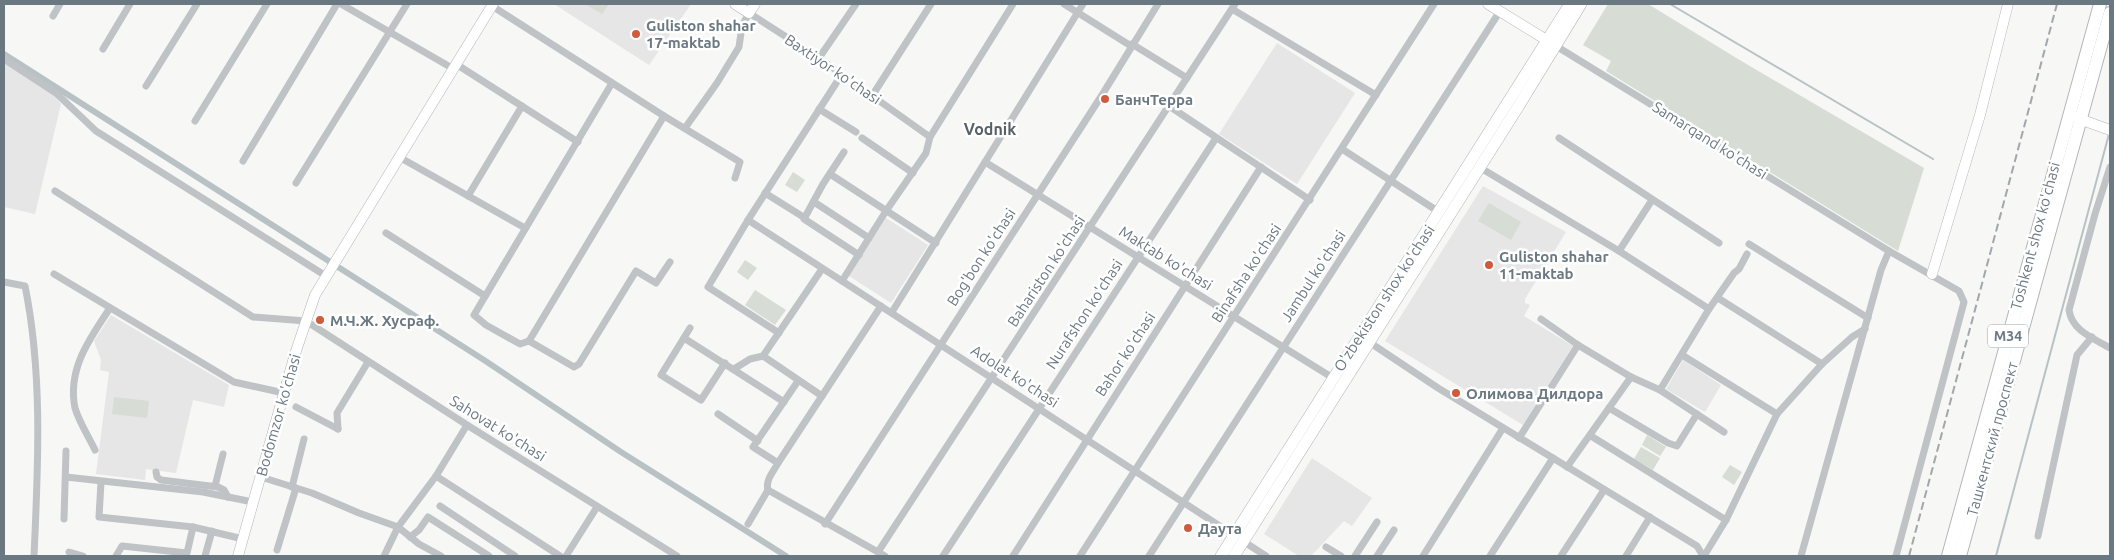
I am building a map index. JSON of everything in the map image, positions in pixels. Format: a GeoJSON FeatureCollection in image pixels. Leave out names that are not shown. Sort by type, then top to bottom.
{"type":"FeatureCollection","features":[{"type":"Feature","properties":{"kind":"highway","name":"Toshkent shox ko'chasi"},"geometry":{"type":"LineString","coordinates":[[1948,556],[2100,4]]}},
{"type":"Feature","properties":{"kind":"highway","name":"M34"},"geometry":{"type":"LineString","coordinates":[[2082,119],[2110,14]]}},
{"type":"Feature","properties":{"kind":"highway","name":"Ташкентский проспект"},"geometry":{"type":"LineString","coordinates":[[1960,556],[2082,119]]}},
{"type":"Feature","properties":{"kind":"main road"},"geometry":{"type":"LineString","coordinates":[[1552,43],[1570,4]]}},
{"type":"Feature","properties":{"kind":"main road"},"geometry":{"type":"LineString","coordinates":[[1552,43],[1581,4]]}},
{"type":"Feature","properties":{"kind":"main road","name":"O'zbekiston shox ko'chasi"},"geometry":{"type":"LineString","coordinates":[[1221,556],[1239,538],[1369,342],[1479,167],[1552,43]]}},
{"type":"Feature","properties":{"kind":"main road","name":"O'zbekiston shox ko'chasi"},"geometry":{"type":"LineString","coordinates":[[1234,556],[1239,538],[1332,378],[1439,212],[1552,43]]}},
{"type":"Feature","properties":{"kind":"street"},"geometry":{"type":"LineString","coordinates":[[53,16],[60,4]]}},
{"type":"Feature","properties":{"kind":"street"},"geometry":{"type":"LineString","coordinates":[[103,49],[130,4]]}},
{"type":"Feature","properties":{"kind":"street"},"geometry":{"type":"LineString","coordinates":[[146,86],[197,4]]}},
{"type":"Feature","properties":{"kind":"street"},"geometry":{"type":"LineString","coordinates":[[195,121],[267,4]]}},
{"type":"Feature","properties":{"kind":"street"},"geometry":{"type":"LineString","coordinates":[[243,161],[337,4]]}},
{"type":"Feature","properties":{"kind":"street"},"geometry":{"type":"LineString","coordinates":[[341,4],[454,66],[578,142]]}},
{"type":"Feature","properties":{"kind":"street"},"geometry":{"type":"LineString","coordinates":[[296,184],[407,4]]}},
{"type":"Feature","properties":{"kind":"street","name":"Baxtiyor ko'chasi"},"geometry":{"type":"LineString","coordinates":[[735,4],[752,8],[930,137]]}},
{"type":"Feature","properties":{"kind":"street"},"geometry":{"type":"LineString","coordinates":[[819,58],[856,4]]}},
{"type":"Feature","properties":{"kind":"street"},"geometry":{"type":"LineString","coordinates":[[872,96],[931,4]]}},
{"type":"Feature","properties":{"kind":"street"},"geometry":{"type":"LineString","coordinates":[[842,281],[886,211],[926,153],[930,137],[1013,4]]}},
{"type":"Feature","properties":{"kind":"street"},"geometry":{"type":"LineString","coordinates":[[1064,4],[1187,78]]}},
{"type":"Feature","properties":{"kind":"street"},"geometry":{"type":"LineString","coordinates":[[892,312],[1083,4]]}},
{"type":"Feature","properties":{"kind":"street","name":"Bog'bon ko'chasi"},"geometry":{"type":"LineString","coordinates":[[825,524],[1102,95],[1131,45],[1158,4]]}},
{"type":"Feature","properties":{"kind":"street","name":"Binafsha ko'chasi"},"geometry":{"type":"LineString","coordinates":[[1080,556],[1434,4]]}},
{"type":"Feature","properties":{"kind":"street","name":"Samarqand ko'chasi"},"geometry":{"type":"LineString","coordinates":[[1488,4],[1889,251],[1959,291],[1964,302],[1896,556]]}},
{"type":"Feature","properties":{"kind":"street"},"geometry":{"type":"LineString","coordinates":[[1932,274],[1980,115],[2008,4]]}},
{"type":"Feature","properties":{"kind":"street"},"geometry":{"type":"LineString","coordinates":[[525,228],[399,157],[492,5],[664,116],[740,162],[735,178]]}},
{"type":"Feature","properties":{"kind":"street"},"geometry":{"type":"LineString","coordinates":[[1234,6],[1376,95]]}},
{"type":"Feature","properties":{"kind":"street","name":"Bahariston ko'chasi"},"geometry":{"type":"LineString","coordinates":[[878,552],[1234,6]]}},
{"type":"Feature","properties":{"kind":"street"},"geometry":{"type":"LineString","coordinates":[[685,128],[718,83],[739,47],[742,26],[752,8]]}},
{"type":"Feature","properties":{"kind":"street","name":"Jambul ko'chasi"},"geometry":{"type":"LineString","coordinates":[[1149,556],[1500,11]]}},
{"type":"Feature","properties":{"kind":"street"},"geometry":{"type":"LineString","coordinates":[[4,59],[56,93],[96,131],[328,273]]}},
{"type":"Feature","properties":{"kind":"street"},"geometry":{"type":"LineString","coordinates":[[779,333],[708,287],[748,220],[842,74]]}},
{"type":"Feature","properties":{"kind":"street"},"geometry":{"type":"LineString","coordinates":[[612,83],[474,315],[486,325],[520,344],[529,341],[664,116]]}},
{"type":"Feature","properties":{"kind":"street"},"geometry":{"type":"LineString","coordinates":[[468,196],[522,106]]}},
{"type":"Feature","properties":{"kind":"street"},"geometry":{"type":"LineString","coordinates":[[1169,106],[1310,200]]}},
{"type":"Feature","properties":{"kind":"street"},"geometry":{"type":"LineString","coordinates":[[819,109],[856,132]]}},
{"type":"Feature","properties":{"kind":"street"},"geometry":{"type":"LineString","coordinates":[[2069,115],[2106,128]]}},
{"type":"Feature","properties":{"kind":"street"},"geometry":{"type":"LineString","coordinates":[[862,138],[912,173]]}},
{"type":"Feature","properties":{"kind":"street","name":"Nurafshon ko'chasi"},"geometry":{"type":"LineString","coordinates":[[943,556],[1216,138]]}},
{"type":"Feature","properties":{"kind":"street"},"geometry":{"type":"LineString","coordinates":[[1559,138],[1719,243]]}},
{"type":"Feature","properties":{"kind":"street"},"geometry":{"type":"LineString","coordinates":[[1342,149],[1439,212]]}},
{"type":"Feature","properties":{"kind":"street"},"geometry":{"type":"LineString","coordinates":[[804,219],[844,152]]}},
{"type":"Feature","properties":{"kind":"street","name":"Bodomzor ko'chasi"},"geometry":{"type":"LineString","coordinates":[[238,556],[284,393],[316,295],[399,157]]}},
{"type":"Feature","properties":{"kind":"street","name":"Maktab ko'chasi"},"geometry":{"type":"LineString","coordinates":[[985,162],[1332,378]]}},
{"type":"Feature","properties":{"kind":"street","name":"Bahor ko'chasi"},"geometry":{"type":"LineString","coordinates":[[1013,556],[1261,167]]}},
{"type":"Feature","properties":{"kind":"street"},"geometry":{"type":"LineString","coordinates":[[1479,167],[1619,251],[1709,309]]}},
{"type":"Feature","properties":{"kind":"street"},"geometry":{"type":"LineString","coordinates":[[2110,167],[2069,310],[2071,320],[2075,326],[2110,348]]}},
{"type":"Feature","properties":{"kind":"street"},"geometry":{"type":"LineString","coordinates":[[830,174],[936,243]]}},
{"type":"Feature","properties":{"kind":"street"},"geometry":{"type":"LineString","coordinates":[[55,191],[254,318],[306,321]]}},
{"type":"Feature","properties":{"kind":"street"},"geometry":{"type":"LineString","coordinates":[[765,193],[858,255]]}},
{"type":"Feature","properties":{"kind":"street"},"geometry":{"type":"LineString","coordinates":[[1619,251],[1652,200]]}},
{"type":"Feature","properties":{"kind":"street"},"geometry":{"type":"LineString","coordinates":[[814,202],[869,238]]}},
{"type":"Feature","properties":{"kind":"street","name":"Adolat ko'chasi"},"geometry":{"type":"LineString","coordinates":[[748,220],[1266,556]]}},
{"type":"Feature","properties":{"kind":"street"},"geometry":{"type":"LineString","coordinates":[[386,233],[485,296]]}},
{"type":"Feature","properties":{"kind":"street"},"geometry":{"type":"LineString","coordinates":[[1749,244],[1868,318]]}},
{"type":"Feature","properties":{"kind":"street"},"geometry":{"type":"LineString","coordinates":[[1801,556],[1881,270],[1889,251]]}},
{"type":"Feature","properties":{"kind":"street"},"geometry":{"type":"LineString","coordinates":[[1660,390],[1709,309],[1734,273],[1739,269],[1747,254]]}},
{"type":"Feature","properties":{"kind":"street"},"geometry":{"type":"LineString","coordinates":[[529,341],[574,367],[579,364],[636,271],[656,282],[670,262]]}},
{"type":"Feature","properties":{"kind":"street"},"geometry":{"type":"LineString","coordinates":[[734,369],[750,359],[763,356],[822,268]]}},
{"type":"Feature","properties":{"kind":"street"},"geometry":{"type":"LineString","coordinates":[[54,274],[234,382],[284,393]]}},
{"type":"Feature","properties":{"kind":"street"},"geometry":{"type":"LineString","coordinates":[[4,282],[25,286],[30,310],[39,440],[34,556]]}},
{"type":"Feature","properties":{"kind":"street"},"geometry":{"type":"LineString","coordinates":[[1718,298],[1822,364]]}},
{"type":"Feature","properties":{"kind":"street"},"geometry":{"type":"LineString","coordinates":[[748,524],[768,490],[769,479],[778,463],[881,306]]}},
{"type":"Feature","properties":{"kind":"street"},"geometry":{"type":"LineString","coordinates":[[95,450],[76,409],[73,387],[83,349],[110,308]]}},
{"type":"Feature","properties":{"kind":"street"},"geometry":{"type":"LineString","coordinates":[[1541,319],[1631,377],[1660,390],[1724,432]]}},
{"type":"Feature","properties":{"kind":"street","name":"Sahovat ko'chasi"},"geometry":{"type":"LineString","coordinates":[[306,321],[467,425],[677,556]]}},
{"type":"Feature","properties":{"kind":"street"},"geometry":{"type":"LineString","coordinates":[[690,328],[661,375],[701,400],[725,363]]}},
{"type":"Feature","properties":{"kind":"street"},"geometry":{"type":"LineString","coordinates":[[1369,342],[1502,428],[1697,546],[1704,556],[1726,520],[1778,414],[1822,364],[1852,337],[1865,329]]}},
{"type":"Feature","properties":{"kind":"street"},"geometry":{"type":"LineString","coordinates":[[2038,536],[2077,355],[2092,337]]}},
{"type":"Feature","properties":{"kind":"street"},"geometry":{"type":"LineString","coordinates":[[684,338],[784,402]]}},
{"type":"Feature","properties":{"kind":"street"},"geometry":{"type":"LineString","coordinates":[[1519,438],[1578,344]]}},
{"type":"Feature","properties":{"kind":"street"},"geometry":{"type":"LineString","coordinates":[[1682,355],[1778,414]]}},
{"type":"Feature","properties":{"kind":"street"},"geometry":{"type":"LineString","coordinates":[[763,356],[822,396]]}},
{"type":"Feature","properties":{"kind":"street"},"geometry":{"type":"LineString","coordinates":[[296,407],[338,429],[337,413],[368,362]]}},
{"type":"Feature","properties":{"kind":"street"},"geometry":{"type":"LineString","coordinates":[[1567,467],[1631,377]]}},
{"type":"Feature","properties":{"kind":"street"},"geometry":{"type":"LineString","coordinates":[[778,463],[753,447],[798,381]]}},
{"type":"Feature","properties":{"kind":"street"},"geometry":{"type":"LineString","coordinates":[[1609,408],[1668,443],[1677,446],[1697,414]]}},
{"type":"Feature","properties":{"kind":"street"},"geometry":{"type":"LineString","coordinates":[[718,414],[758,441]]}},
{"type":"Feature","properties":{"kind":"street"},"geometry":{"type":"LineString","coordinates":[[384,556],[398,527],[436,476],[467,425]]}},
{"type":"Feature","properties":{"kind":"street"},"geometry":{"type":"LineString","coordinates":[[1423,556],[1502,428]]}},
{"type":"Feature","properties":{"kind":"street"},"geometry":{"type":"LineString","coordinates":[[1590,436],[1726,520]]}},
{"type":"Feature","properties":{"kind":"street"},"geometry":{"type":"LineString","coordinates":[[277,550],[294,487],[304,439]]}},
{"type":"Feature","properties":{"kind":"street"},"geometry":{"type":"LineString","coordinates":[[64,519],[66,451]]}},
{"type":"Feature","properties":{"kind":"street"},"geometry":{"type":"LineString","coordinates":[[215,486],[223,454]]}},
{"type":"Feature","properties":{"kind":"street"},"geometry":{"type":"LineString","coordinates":[[1490,556],[1553,458]]}},
{"type":"Feature","properties":{"kind":"street"},"geometry":{"type":"LineString","coordinates":[[156,472],[157,477],[161,480],[215,486],[224,490],[228,497]]}},
{"type":"Feature","properties":{"kind":"street"},"geometry":{"type":"LineString","coordinates":[[66,476],[101,482],[203,492],[253,502]]}},
{"type":"Feature","properties":{"kind":"street"},"geometry":{"type":"LineString","coordinates":[[436,476],[560,556]]}},
{"type":"Feature","properties":{"kind":"street"},"geometry":{"type":"LineString","coordinates":[[260,477],[294,487],[398,527],[410,537],[441,556]]}},
{"type":"Feature","properties":{"kind":"street"},"geometry":{"type":"LineString","coordinates":[[101,482],[99,517],[193,527],[243,539]]}},
{"type":"Feature","properties":{"kind":"street"},"geometry":{"type":"LineString","coordinates":[[768,490],[825,524],[885,556]]}},
{"type":"Feature","properties":{"kind":"street"},"geometry":{"type":"LineString","coordinates":[[1561,556],[1604,490]]}},
{"type":"Feature","properties":{"kind":"street"},"geometry":{"type":"LineString","coordinates":[[440,506],[515,556]]}},
{"type":"Feature","properties":{"kind":"street"},"geometry":{"type":"LineString","coordinates":[[566,556],[597,507]]}},
{"type":"Feature","properties":{"kind":"street"},"geometry":{"type":"LineString","coordinates":[[410,537],[419,530],[428,517],[487,556]]}},
{"type":"Feature","properties":{"kind":"street"},"geometry":{"type":"LineString","coordinates":[[1626,556],[1650,518]]}},
{"type":"Feature","properties":{"kind":"street"},"geometry":{"type":"LineString","coordinates":[[1356,556],[1377,522]]}},
{"type":"Feature","properties":{"kind":"street"},"geometry":{"type":"LineString","coordinates":[[116,556],[122,546],[146,553],[187,554],[193,527]]}},
{"type":"Feature","properties":{"kind":"street"},"geometry":{"type":"LineString","coordinates":[[1377,556],[1394,530]]}},
{"type":"Feature","properties":{"kind":"street"},"geometry":{"type":"LineString","coordinates":[[205,556],[212,531]]}},
{"type":"Feature","properties":{"kind":"street"},"geometry":{"type":"LineString","coordinates":[[1326,547],[1341,556]]}},
{"type":"Feature","properties":{"kind":"street"},"geometry":{"type":"LineString","coordinates":[[68,552],[83,556]]}},
{"type":"Feature","properties":{"kind":"shaded area","name":"Guliston shahar 17-maktab"},"geometry":{"type":"Polygon","coordinates":[[[554,4],[691,4],[649,65],[554,4]]]}},
{"type":"Feature","properties":{"kind":"shaded area"},"geometry":{"type":"Polygon","coordinates":[[[585,4],[609,4],[602,14],[585,4]]]}},
{"type":"Feature","properties":{"kind":"shaded area"},"geometry":{"type":"Polygon","coordinates":[[[1608,4],[1648,4],[1924,168],[1898,251],[1606,71],[1611,61],[1583,45],[1608,4]]]}},
{"type":"Feature","properties":{"kind":"shaded area"},"geometry":{"type":"Polygon","coordinates":[[[1277,43],[1355,93],[1297,184],[1219,134],[1277,43]]]}},
{"type":"Feature","properties":{"kind":"shaded area"},"geometry":{"type":"Polygon","coordinates":[[[4,63],[52,93],[61,104],[35,214],[4,207],[4,63]]]}},
{"type":"Feature","properties":{"kind":"shaded area"},"geometry":{"type":"Polygon","coordinates":[[[793,172],[805,180],[797,192],[785,185],[793,172]]]}},
{"type":"Feature","properties":{"kind":"shaded area","name":"Guliston shahar 11-maktab"},"geometry":{"type":"Polygon","coordinates":[[[1483,186],[1566,232],[1525,299],[1525,303],[1530,305],[1524,316],[1573,346],[1523,425],[1385,341],[1483,186]]]}},
{"type":"Feature","properties":{"kind":"shaded area"},"geometry":{"type":"Polygon","coordinates":[[[1489,203],[1521,222],[1511,240],[1478,221],[1489,203]]]}},
{"type":"Feature","properties":{"kind":"shaded area"},"geometry":{"type":"Polygon","coordinates":[[[886,218],[928,245],[891,303],[849,276],[886,218]]]}},
{"type":"Feature","properties":{"kind":"shaded area"},"geometry":{"type":"Polygon","coordinates":[[[745,260],[757,268],[748,280],[737,272],[745,260]]]}},
{"type":"Feature","properties":{"kind":"shaded area"},"geometry":{"type":"Polygon","coordinates":[[[755,290],[786,310],[775,325],[745,305],[755,290]]]}},
{"type":"Feature","properties":{"kind":"shaded area"},"geometry":{"type":"Polygon","coordinates":[[[111,315],[229,385],[224,407],[193,400],[176,473],[146,469],[145,480],[96,474],[109,372],[100,370],[101,360],[94,341],[111,315]]]}},
{"type":"Feature","properties":{"kind":"shaded area"},"geometry":{"type":"Polygon","coordinates":[[[1683,360],[1721,385],[1705,412],[1666,389],[1683,360]]]}},
{"type":"Feature","properties":{"kind":"shaded area"},"geometry":{"type":"Polygon","coordinates":[[[114,397],[149,401],[147,418],[112,414],[114,397]]]}},
{"type":"Feature","properties":{"kind":"shaded area"},"geometry":{"type":"Polygon","coordinates":[[[1647,435],[1666,447],[1660,456],[1642,445],[1647,435]]]}},
{"type":"Feature","properties":{"kind":"shaded area"},"geometry":{"type":"Polygon","coordinates":[[[1641,447],[1660,458],[1653,470],[1634,459],[1641,447]]]}},
{"type":"Feature","properties":{"kind":"shaded area"},"geometry":{"type":"Polygon","coordinates":[[[1312,458],[1372,498],[1352,526],[1344,521],[1311,556],[1299,556],[1264,534],[1312,458]]]}},
{"type":"Feature","properties":{"kind":"shaded area"},"geometry":{"type":"Polygon","coordinates":[[[1730,465],[1742,472],[1734,485],[1722,477],[1730,465]]]}},
{"type":"Feature","properties":{"kind":"waterway"},"geometry":{"type":"LineString","coordinates":[[1670,4],[1933,159]]}},
{"type":"Feature","properties":{"kind":"waterway"},"geometry":{"type":"LineString","coordinates":[[4,54],[484,360],[621,452],[786,556]]}},
{"type":"Feature","properties":{"kind":"waterway"},"geometry":{"type":"LineString","coordinates":[[1996,556],[2109,134]]}},
{"type":"Feature","properties":{"kind":"railway"},"geometry":{"type":"LineString","coordinates":[[1909,556],[2057,4]]}},
{"type":"Feature","properties":{"kind":"place","name":"Guliston shahar 17-maktab"},"geometry":{"type":"Point","coordinates":[636,34]}},
{"type":"Feature","properties":{"kind":"place","name":"БанчТерра"},"geometry":{"type":"Point","coordinates":[1105,99]}},
{"type":"Feature","properties":{"kind":"place","name":"Guliston shahar 11-maktab"},"geometry":{"type":"Point","coordinates":[1489,265]}},
{"type":"Feature","properties":{"kind":"place","name":"М.Ч.Ж. Хусраф."},"geometry":{"type":"Point","coordinates":[320,320]}},
{"type":"Feature","properties":{"kind":"place","name":"Олимова Дилдора"},"geometry":{"type":"Point","coordinates":[1456,393]}},
{"type":"Feature","properties":{"kind":"place","name":"Даута"},"geometry":{"type":"Point","coordinates":[1188,528]}},
{"type":"Feature","properties":{"kind":"district","name":"Vodnik"},"geometry":{"type":"Point","coordinates":[990,129]}}]}
